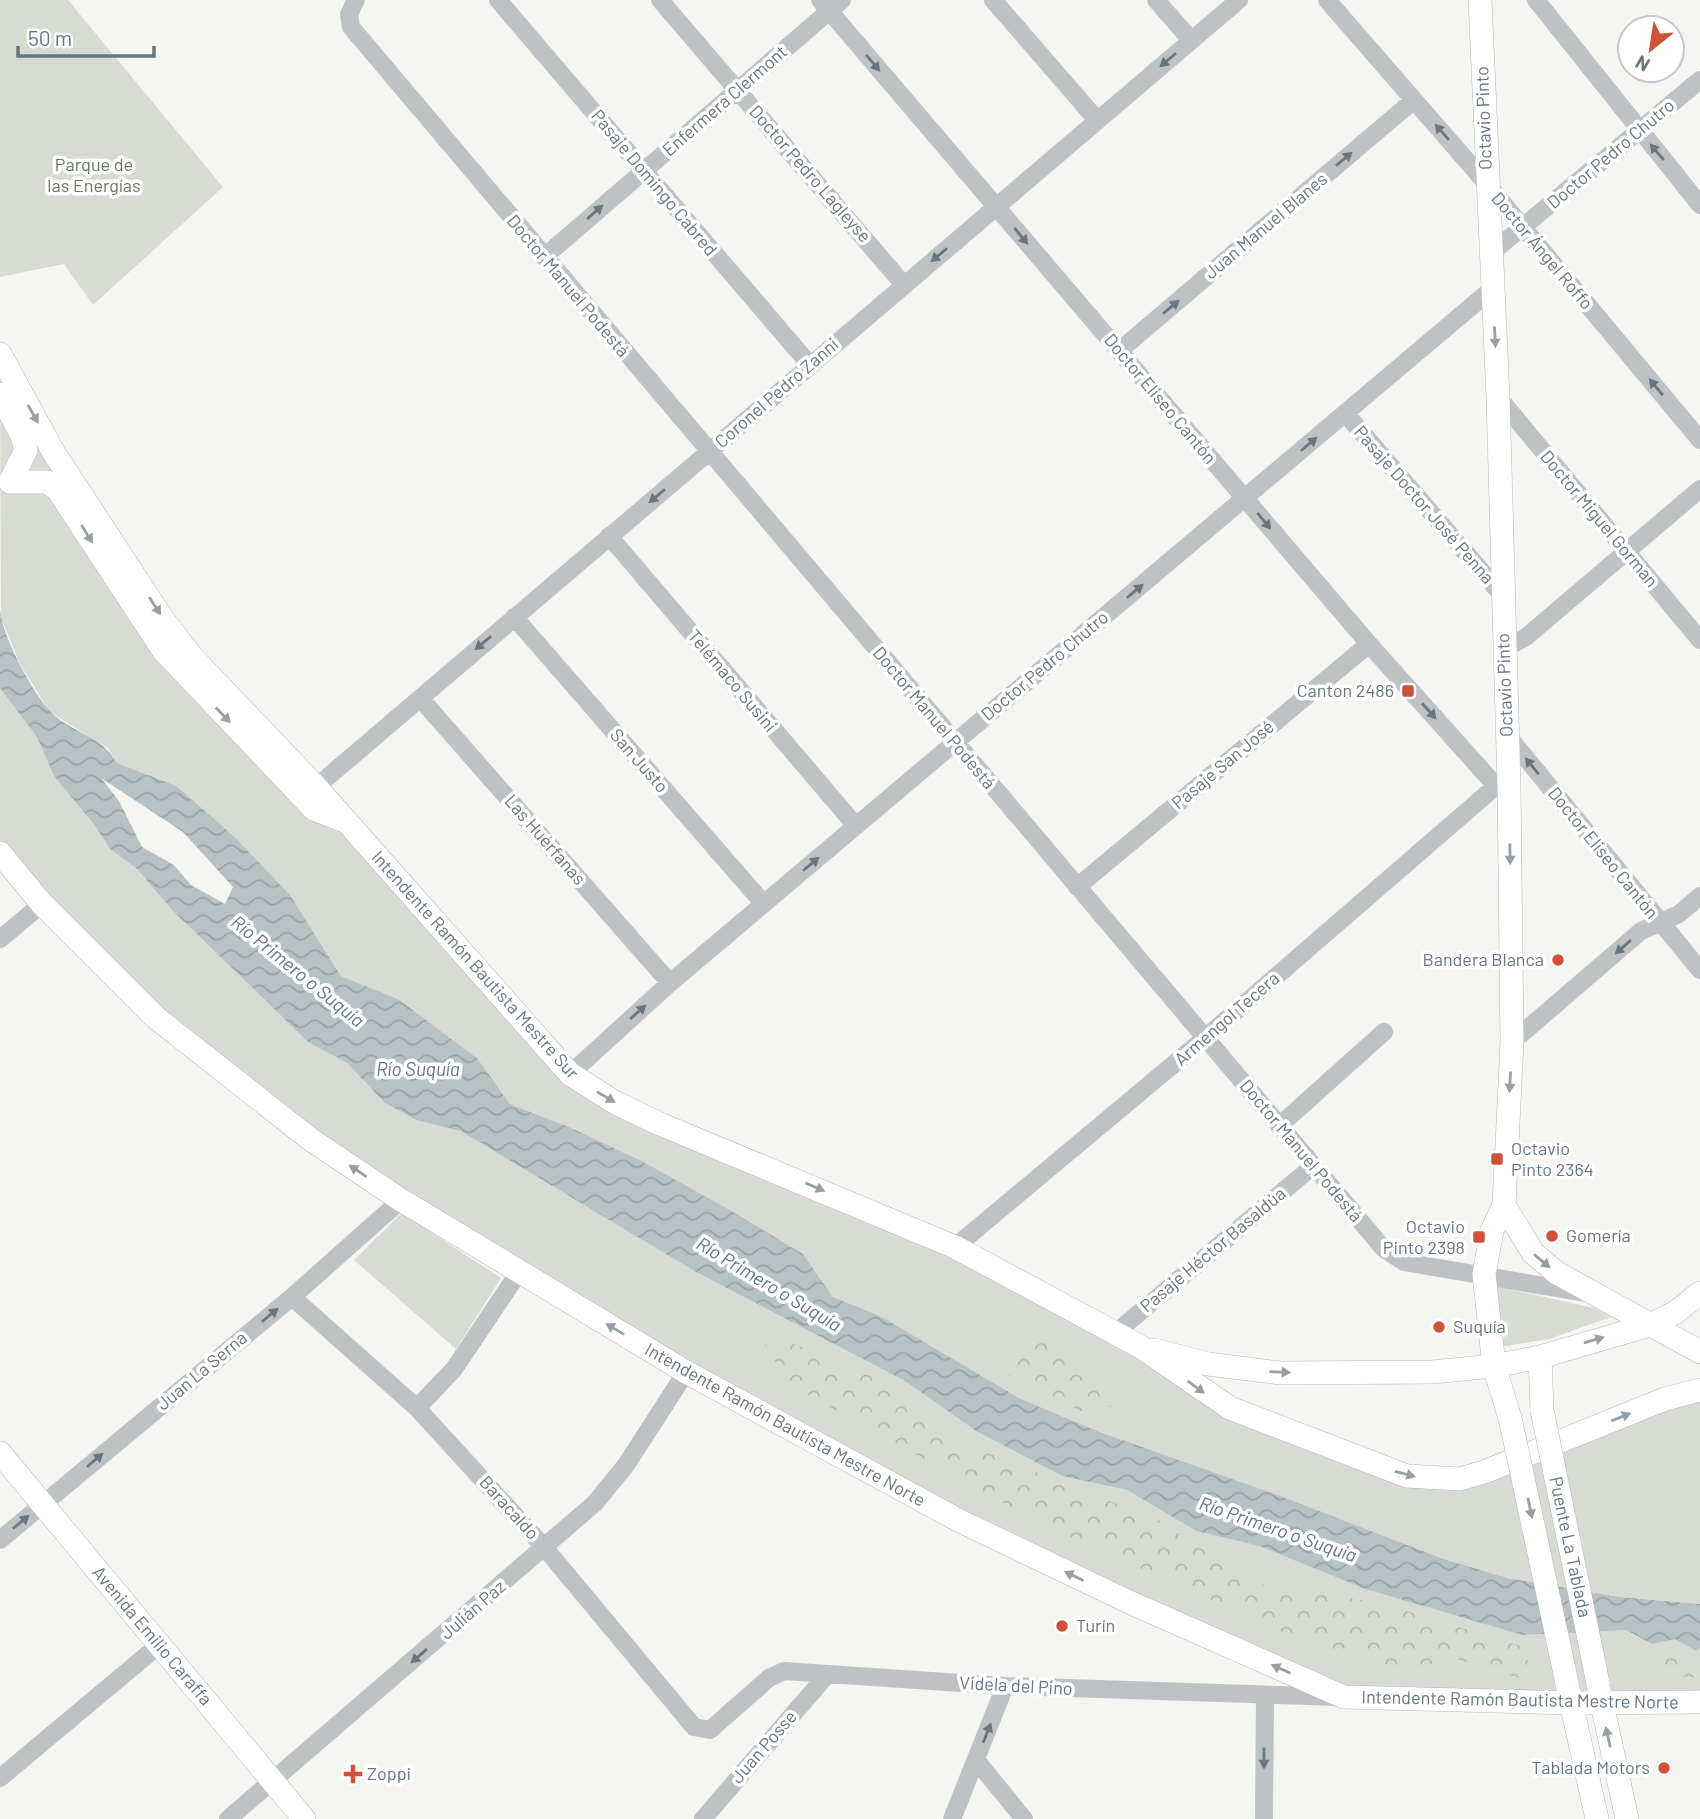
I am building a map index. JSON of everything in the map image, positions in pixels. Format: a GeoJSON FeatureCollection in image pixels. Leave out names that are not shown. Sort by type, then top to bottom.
{"type":"FeatureCollection","features":[{"type":"Feature","properties":{"kind":"main road","name":"Octavio Pinto"},"geometry":{"type":"LineString","coordinates":[[1482,2],[1487,184],[1498,397],[1507,735],[1502,786],[1512,1042],[1504,1205],[1492,1231],[1484,1274],[1494,1366]]}},
{"type":"Feature","properties":{"kind":"main road","name":"Intendente Ramón Bautista Mestre Sur"},"geometry":{"type":"LineString","coordinates":[[0,354],[54,453],[162,618],[212,679],[316,787],[570,1074],[616,1102],[660,1124],[955,1247],[1113,1335],[1141,1347],[1208,1364],[1280,1373],[1432,1372],[1494,1366],[1540,1357],[1650,1325],[1676,1312],[1700,1293]]}},
{"type":"Feature","properties":{"kind":"main road"},"geometry":{"type":"LineString","coordinates":[[0,394],[23,436],[26,450],[11,481],[47,482],[58,491],[163,650],[314,809],[345,821]]}},
{"type":"Feature","properties":{"kind":"main road","name":"Intendente Ramón Bautista Mestre Norte"},"geometry":{"type":"LineString","coordinates":[[0,853],[42,904],[155,1017],[235,1083],[310,1139],[401,1200],[686,1372],[960,1521],[1129,1602],[1344,1697],[1599,1693],[1700,1702]]}},
{"type":"Feature","properties":{"kind":"main road"},"geometry":{"type":"LineString","coordinates":[[1504,1205],[1533,1253],[1557,1273],[1700,1352]]}},
{"type":"Feature","properties":{"kind":"main road","name":"Intendente Ramón Bautista Mestre Sur"},"geometry":{"type":"LineString","coordinates":[[1141,1347],[1230,1408],[1407,1476],[1437,1479],[1460,1479],[1484,1472],[1665,1399],[1700,1390]]}},
{"type":"Feature","properties":{"kind":"main road","name":"Puente La Tablada"},"geometry":{"type":"LineString","coordinates":[[1540,1357],[1542,1410],[1627,1819]]}},
{"type":"Feature","properties":{"kind":"main road","name":"Puente La Tablada"},"geometry":{"type":"LineString","coordinates":[[1494,1366],[1510,1418],[1597,1819]]}},
{"type":"Feature","properties":{"kind":"main road","name":"Avenida Emilio Caraffa"},"geometry":{"type":"LineString","coordinates":[[0,1453],[304,1819]]}},
{"type":"Feature","properties":{"kind":"street","name":"Pasaje Domingo Cabred"},"geometry":{"type":"LineString","coordinates":[[498,0],[810,365]]}},
{"type":"Feature","properties":{"kind":"street","name":"Doctor Pedro Lagleyse"},"geometry":{"type":"LineString","coordinates":[[660,0],[904,285]]}},
{"type":"Feature","properties":{"kind":"street"},"geometry":{"type":"LineString","coordinates":[[993,0],[1097,120]]}},
{"type":"Feature","properties":{"kind":"street"},"geometry":{"type":"LineString","coordinates":[[1156,0],[1191,40]]}},
{"type":"Feature","properties":{"kind":"street","name":"Coronel Pedro Zanni"},"geometry":{"type":"LineString","coordinates":[[316,787],[1239,0]]}},
{"type":"Feature","properties":{"kind":"street","name":"Doctor Ángel Roffo"},"geometry":{"type":"LineString","coordinates":[[1327,0],[1487,184],[1700,440]]}},
{"type":"Feature","properties":{"kind":"street"},"geometry":{"type":"LineString","coordinates":[[1536,0],[1700,205]]}},
{"type":"Feature","properties":{"kind":"street","name":"Enfermera Clermont"},"geometry":{"type":"LineString","coordinates":[[544,257],[737,90],[830,4]]}},
{"type":"Feature","properties":{"kind":"street","name":"Doctor Eliseo Cantón"},"geometry":{"type":"LineString","coordinates":[[830,4],[996,207],[1369,644],[1502,786]]}},
{"type":"Feature","properties":{"kind":"street","name":"Doctor Manuel Podestá"},"geometry":{"type":"LineString","coordinates":[[352,7],[351,27],[1384,1249],[1404,1262],[1600,1296]]}},
{"type":"Feature","properties":{"kind":"street","name":"Doctor Pedro Chutro"},"geometry":{"type":"LineString","coordinates":[[1490,254],[1700,80]]}},
{"type":"Feature","properties":{"kind":"street","name":"Juan Manuel Blanes"},"geometry":{"type":"LineString","coordinates":[[1119,351],[1414,100]]}},
{"type":"Feature","properties":{"kind":"street","name":"Doctor Pedro Chutro"},"geometry":{"type":"LineString","coordinates":[[570,1074],[670,983],[1492,289]]}},
{"type":"Feature","properties":{"kind":"street","name":"Doctor Miguel Gorman"},"geometry":{"type":"LineString","coordinates":[[1498,397],[1700,640]]}},
{"type":"Feature","properties":{"kind":"street","name":"Pasaje Doctor José Penna"},"geometry":{"type":"LineString","coordinates":[[1345,413],[1503,596]]}},
{"type":"Feature","properties":{"kind":"street"},"geometry":{"type":"LineString","coordinates":[[1504,649],[1526,637],[1700,489]]}},
{"type":"Feature","properties":{"kind":"street","name":"Telémaco Susini"},"geometry":{"type":"LineString","coordinates":[[609,536],[856,826]]}},
{"type":"Feature","properties":{"kind":"street","name":"San Justo"},"geometry":{"type":"LineString","coordinates":[[514,617],[764,904]]}},
{"type":"Feature","properties":{"kind":"street","name":"Pasaje San José"},"geometry":{"type":"LineString","coordinates":[[1077,887],[1369,644]]}},
{"type":"Feature","properties":{"kind":"street","name":"Las Huérfanas"},"geometry":{"type":"LineString","coordinates":[[420,698],[670,983]]}},
{"type":"Feature","properties":{"kind":"street","name":"Doctor Eliseo Cantón"},"geometry":{"type":"LineString","coordinates":[[1507,735],[1700,970]]}},
{"type":"Feature","properties":{"kind":"street","name":"Armengol Tecera"},"geometry":{"type":"LineString","coordinates":[[955,1247],[1502,786]]}},
{"type":"Feature","properties":{"kind":"street"},"geometry":{"type":"LineString","coordinates":[[1512,1042],[1642,931],[1679,914],[1700,896]]}},
{"type":"Feature","properties":{"kind":"street"},"geometry":{"type":"LineString","coordinates":[[0,939],[42,904]]}},
{"type":"Feature","properties":{"kind":"street"},"geometry":{"type":"LineString","coordinates":[[1279,1126],[1384,1032]]}},
{"type":"Feature","properties":{"kind":"street","name":"Pasaje Héctor Basaldúa"},"geometry":{"type":"LineString","coordinates":[[1113,1335],[1313,1166]]}},
{"type":"Feature","properties":{"kind":"street","name":"Juan La Serna"},"geometry":{"type":"LineString","coordinates":[[0,1540],[292,1297],[401,1200]]}},
{"type":"Feature","properties":{"kind":"street"},"geometry":{"type":"LineString","coordinates":[[418,1408],[454,1369],[519,1272]]}},
{"type":"Feature","properties":{"kind":"street","name":"Baracaldo"},"geometry":{"type":"LineString","coordinates":[[292,1297],[418,1408],[544,1548],[694,1727],[702,1731],[710,1730]]}},
{"type":"Feature","properties":{"kind":"street","name":"Julián Paz"},"geometry":{"type":"LineString","coordinates":[[228,1819],[544,1548],[611,1485],[686,1372]]}},
{"type":"Feature","properties":{"kind":"street"},"geometry":{"type":"LineString","coordinates":[[0,1777],[159,1645]]}},
{"type":"Feature","properties":{"kind":"street","name":"Videla del Pino"},"geometry":{"type":"LineString","coordinates":[[710,1730],[776,1673],[784,1671],[1005,1686],[1344,1697]]}},
{"type":"Feature","properties":{"kind":"street","name":"Juan Posse"},"geometry":{"type":"LineString","coordinates":[[703,1819],[826,1675]]}},
{"type":"Feature","properties":{"kind":"street"},"geometry":{"type":"LineString","coordinates":[[952,1819],[1005,1686]]}},
{"type":"Feature","properties":{"kind":"street"},"geometry":{"type":"LineString","coordinates":[[1264,1819],[1265,1696]]}},
{"type":"Feature","properties":{"kind":"street"},"geometry":{"type":"LineString","coordinates":[[976,1760],[1024,1819]]}},
{"type":"Feature","properties":{"kind":"green space","name":"Parque de las Energías"},"geometry":{"type":"Polygon","coordinates":[[[0,0],[68,0],[223,187],[93,305],[64,264],[0,277],[0,0]]]}},
{"type":"Feature","properties":{"kind":"green space"},"geometry":{"type":"Polygon","coordinates":[[[0,354],[162,618],[570,1075],[925,1233],[1209,1396],[1437,1479],[1700,1390],[1700,1604],[1620,1597],[1507,1578],[1441,1558],[1278,1495],[1100,1432],[1021,1399],[882,1317],[833,1297],[803,1254],[640,1160],[569,1127],[510,1104],[477,1058],[398,999],[341,976],[290,895],[235,837],[176,787],[117,763],[109,749],[50,712],[20,664],[1,618],[0,354]]]}},
{"type":"Feature","properties":{"kind":"green space"},"geometry":{"type":"Polygon","coordinates":[[[0,688],[37,737],[54,776],[96,827],[110,849],[137,869],[172,910],[308,1042],[347,1063],[385,1103],[416,1120],[461,1130],[696,1272],[905,1381],[976,1431],[1062,1476],[1127,1490],[1196,1531],[1259,1546],[1365,1589],[1522,1635],[1626,1630],[1652,1644],[1675,1638],[1696,1651],[1700,1648],[1700,1702],[1344,1697],[1129,1602],[686,1372],[235,1083],[0,853],[0,688]]]}},
{"type":"Feature","properties":{"kind":"green space"},"geometry":{"type":"Polygon","coordinates":[[[402,1213],[501,1278],[456,1349],[354,1260],[402,1213]]]}},
{"type":"Feature","properties":{"kind":"green space"},"geometry":{"type":"Polygon","coordinates":[[[1495,1286],[1594,1308],[1611,1317],[1549,1339],[1500,1347],[1495,1286]]]}},
{"type":"Feature","properties":{"kind":"green space"},"geometry":{"type":"Polygon","coordinates":[[[754,1327],[910,1393],[962,1443],[1158,1520],[1254,1583],[1380,1603],[1524,1647],[1533,1682],[1457,1659],[1403,1669],[1314,1646],[1035,1521],[789,1384],[754,1327]]]}},
{"type":"Feature","properties":{"kind":"green space"},"geometry":{"type":"Polygon","coordinates":[[[1042,1338],[1132,1404],[1080,1411],[995,1369],[1042,1338]]]}},
{"type":"Feature","properties":{"kind":"green space"},"geometry":{"type":"Polygon","coordinates":[[[1700,1648],[1700,1678],[1659,1674],[1634,1651],[1700,1648]]]}},
{"type":"Feature","properties":{"kind":"water","name":"Río Suquía"},"geometry":{"type":"Polygon","coordinates":[[[0,609],[6,633],[19,662],[34,690],[50,711],[103,746],[117,763],[176,786],[235,837],[290,895],[341,976],[398,999],[477,1058],[510,1104],[569,1127],[640,1160],[803,1254],[833,1297],[882,1317],[1021,1399],[1100,1432],[1278,1495],[1441,1558],[1507,1578],[1620,1597],[1700,1604],[1700,1648],[1696,1651],[1675,1639],[1652,1644],[1626,1630],[1522,1635],[1365,1589],[1259,1546],[1196,1531],[1127,1490],[1062,1476],[976,1431],[905,1381],[696,1272],[461,1131],[416,1120],[385,1103],[347,1063],[308,1042],[172,910],[137,869],[110,849],[96,827],[54,776],[37,737],[0,688],[0,609]],[[101,778],[119,801],[142,847],[174,865],[191,885],[225,904],[233,887],[183,832],[101,778]]]}},
{"type":"Feature","properties":{"kind":"place","name":"Canton 2486"},"geometry":{"type":"Point","coordinates":[1408,691]}},
{"type":"Feature","properties":{"kind":"place","name":"Bandera Blanca"},"geometry":{"type":"Point","coordinates":[1558,960]}},
{"type":"Feature","properties":{"kind":"place","name":"Octavio Pinto 2364"},"geometry":{"type":"Point","coordinates":[1497,1159]}},
{"type":"Feature","properties":{"kind":"place","name":"Gomería"},"geometry":{"type":"Point","coordinates":[1552,1236]}},
{"type":"Feature","properties":{"kind":"place","name":"Octavio Pinto 2398"},"geometry":{"type":"Point","coordinates":[1479,1237]}},
{"type":"Feature","properties":{"kind":"place","name":"Suquía"},"geometry":{"type":"Point","coordinates":[1439,1327]}},
{"type":"Feature","properties":{"kind":"place","name":"Turín"},"geometry":{"type":"Point","coordinates":[1062,1626]}},
{"type":"Feature","properties":{"kind":"place","name":"Tablada Motors"},"geometry":{"type":"Point","coordinates":[1664,1768]}},
{"type":"Feature","properties":{"kind":"place","name":"Zoppi"},"geometry":{"type":"Point","coordinates":[353,1774]}},
{"type":"Feature","properties":{"kind":"water label","name":"Río Primero o Suquía"},"geometry":{"type":"Point","coordinates":[298,971]}},
{"type":"Feature","properties":{"kind":"water label","name":"Río Primero o Suquía"},"geometry":{"type":"Point","coordinates":[769,1284]}},
{"type":"Feature","properties":{"kind":"water label","name":"Río Primero o Suquía"},"geometry":{"type":"Point","coordinates":[1278,1529]}}]}
